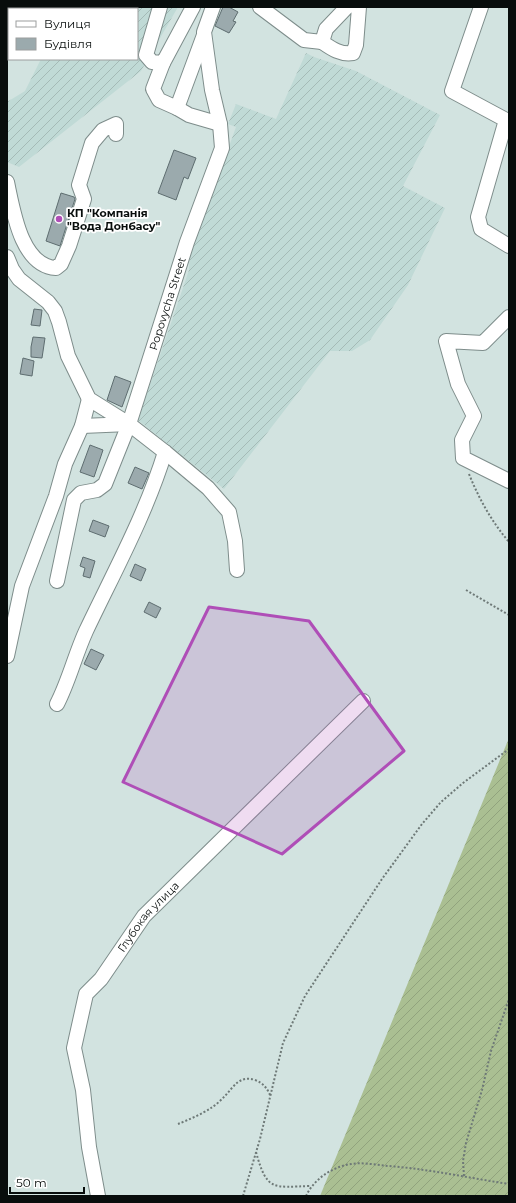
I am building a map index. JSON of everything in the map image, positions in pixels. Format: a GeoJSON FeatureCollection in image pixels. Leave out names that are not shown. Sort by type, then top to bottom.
{"type":"FeatureCollection","features":[{"type":"Feature","properties":{"kind":"street"},"geometry":{"type":"LineString","coordinates":[[160,7],[146,55],[152,62],[163,63]]}},
{"type":"Feature","properties":{"kind":"street"},"geometry":{"type":"LineString","coordinates":[[193,7],[163,63],[153,89],[159,100],[177,108],[189,116],[220,124]]}},
{"type":"Feature","properties":{"kind":"street","name":"Popovycha Street"},"geometry":{"type":"LineString","coordinates":[[57,580],[74,500],[81,493],[97,490],[105,484],[129,424],[187,242],[222,148],[220,124],[212,90],[204,32],[213,7]]}},
{"type":"Feature","properties":{"kind":"street"},"geometry":{"type":"LineString","coordinates":[[260,7],[304,40],[322,42],[345,54],[353,53],[356,45],[359,7]]}},
{"type":"Feature","properties":{"kind":"street"},"geometry":{"type":"LineString","coordinates":[[322,42],[326,29],[347,7]]}},
{"type":"Feature","properties":{"kind":"street"},"geometry":{"type":"LineString","coordinates":[[481,7],[452,91],[506,120],[478,217],[481,229],[509,246]]}},
{"type":"Feature","properties":{"kind":"street"},"geometry":{"type":"LineString","coordinates":[[177,108],[204,32]]}},
{"type":"Feature","properties":{"kind":"street"},"geometry":{"type":"LineString","coordinates":[[7,182],[20,234],[26,248],[42,264],[56,268],[62,264],[84,198],[79,185],[92,143],[103,130],[116,124],[116,134]]}},
{"type":"Feature","properties":{"kind":"street"},"geometry":{"type":"LineString","coordinates":[[7,214],[10,198]]}},
{"type":"Feature","properties":{"kind":"street"},"geometry":{"type":"LineString","coordinates":[[7,257],[12,269],[19,279],[48,302],[55,311],[68,356],[89,399],[129,424],[165,452],[208,488],[229,512],[234,541],[236,570]]}},
{"type":"Feature","properties":{"kind":"street"},"geometry":{"type":"LineString","coordinates":[[509,317],[483,343],[446,341],[458,384],[474,416],[462,440],[463,458],[509,481]]}},
{"type":"Feature","properties":{"kind":"street"},"geometry":{"type":"LineString","coordinates":[[7,656],[22,586],[56,496],[65,464],[82,426],[89,399]]}},
{"type":"Feature","properties":{"kind":"street"},"geometry":{"type":"LineString","coordinates":[[82,426],[129,424]]}},
{"type":"Feature","properties":{"kind":"street"},"geometry":{"type":"LineString","coordinates":[[57,704],[64,691],[77,651],[148,501],[165,452]]}},
{"type":"Feature","properties":{"kind":"street","name":"Глубокая улица"},"geometry":{"type":"LineString","coordinates":[[98,1196],[89,1146],[83,1090],[74,1048],[86,994],[101,979],[144,916],[362,701]]}},
{"type":"Feature","properties":{"kind":"path"},"geometry":{"type":"LineString","coordinates":[[463,458],[483,506],[509,542]]}},
{"type":"Feature","properties":{"kind":"path"},"geometry":{"type":"LineString","coordinates":[[466,590],[509,615]]}},
{"type":"Feature","properties":{"kind":"path"},"geometry":{"type":"LineString","coordinates":[[243,1196],[283,1043],[305,996],[382,879],[422,824],[441,802],[463,783],[509,749]]}},
{"type":"Feature","properties":{"kind":"path"},"geometry":{"type":"LineString","coordinates":[[464,1176],[463,1161],[466,1143],[479,1104],[491,1051],[509,1000]]}},
{"type":"Feature","properties":{"kind":"path"},"geometry":{"type":"LineString","coordinates":[[178,1124],[211,1109],[226,1095],[236,1082],[244,1079],[254,1080],[261,1083],[267,1089],[270,1096]]}},
{"type":"Feature","properties":{"kind":"path"},"geometry":{"type":"LineString","coordinates":[[256,1151],[264,1176],[270,1183],[277,1187],[311,1186]]}},
{"type":"Feature","properties":{"kind":"path"},"geometry":{"type":"LineString","coordinates":[[306,1196],[311,1186],[320,1177],[337,1168],[352,1164],[431,1170],[509,1184]]}},
{"type":"Feature","properties":{"kind":"highlighted area"},"geometry":{"type":"Polygon","coordinates":[[[209,607],[309,621],[404,751],[282,854],[123,782],[209,607]]]}},
{"type":"Feature","properties":{"kind":"shaded area"},"geometry":{"type":"Polygon","coordinates":[[[178,7],[141,71],[19,167],[7,162],[7,102],[25,91],[40,60],[138,60],[138,8],[64,8],[178,7]]]}},
{"type":"Feature","properties":{"kind":"shaded area"},"geometry":{"type":"Polygon","coordinates":[[[306,53],[356,71],[440,115],[403,186],[445,208],[408,285],[370,340],[352,351],[330,351],[224,489],[138,420],[189,270],[190,255],[236,127],[228,124],[236,104],[276,119],[306,53]]]}},
{"type":"Feature","properties":{"kind":"green space"},"geometry":{"type":"Polygon","coordinates":[[[509,738],[509,1196],[320,1196],[509,738]]]}},
{"type":"Feature","properties":{"kind":"building"},"geometry":{"type":"Polygon","coordinates":[[[223,7],[229,7],[238,12],[233,21],[236,22],[229,33],[215,26],[223,7]]]}},
{"type":"Feature","properties":{"kind":"building"},"geometry":{"type":"Polygon","coordinates":[[[174,150],[196,158],[188,179],[184,177],[176,200],[158,193],[174,150]]]}},
{"type":"Feature","properties":{"kind":"building"},"geometry":{"type":"Polygon","coordinates":[[[61,193],[74,197],[75,199],[60,246],[46,241],[61,193]]]}},
{"type":"Feature","properties":{"kind":"building"},"geometry":{"type":"Polygon","coordinates":[[[34,309],[42,310],[40,326],[31,325],[34,309]]]}},
{"type":"Feature","properties":{"kind":"building"},"geometry":{"type":"Polygon","coordinates":[[[33,337],[45,338],[42,358],[31,357],[33,337]]]}},
{"type":"Feature","properties":{"kind":"building"},"geometry":{"type":"Polygon","coordinates":[[[23,358],[34,361],[32,376],[20,374],[23,358]]]}},
{"type":"Feature","properties":{"kind":"building"},"geometry":{"type":"Polygon","coordinates":[[[115,376],[131,382],[122,407],[107,400],[115,376]]]}},
{"type":"Feature","properties":{"kind":"building"},"geometry":{"type":"Polygon","coordinates":[[[90,445],[103,450],[94,477],[80,472],[90,445]]]}},
{"type":"Feature","properties":{"kind":"building"},"geometry":{"type":"Polygon","coordinates":[[[135,467],[149,473],[142,489],[128,483],[135,467]]]}},
{"type":"Feature","properties":{"kind":"building"},"geometry":{"type":"Polygon","coordinates":[[[93,520],[109,526],[105,537],[89,531],[93,520]]]}},
{"type":"Feature","properties":{"kind":"building"},"geometry":{"type":"Polygon","coordinates":[[[83,557],[95,561],[90,578],[83,576],[85,568],[80,566],[83,557]]]}},
{"type":"Feature","properties":{"kind":"building"},"geometry":{"type":"Polygon","coordinates":[[[135,564],[146,569],[141,581],[130,576],[135,564]]]}},
{"type":"Feature","properties":{"kind":"building"},"geometry":{"type":"Polygon","coordinates":[[[149,602],[161,608],[156,618],[144,612],[149,602]]]}},
{"type":"Feature","properties":{"kind":"building"},"geometry":{"type":"Polygon","coordinates":[[[91,649],[104,655],[96,670],[84,664],[91,649]]]}},
{"type":"Feature","properties":{"kind":"place","name":"КП \"Компанія \"Вода Донбасу\""},"geometry":{"type":"Point","coordinates":[59,219]}}]}
